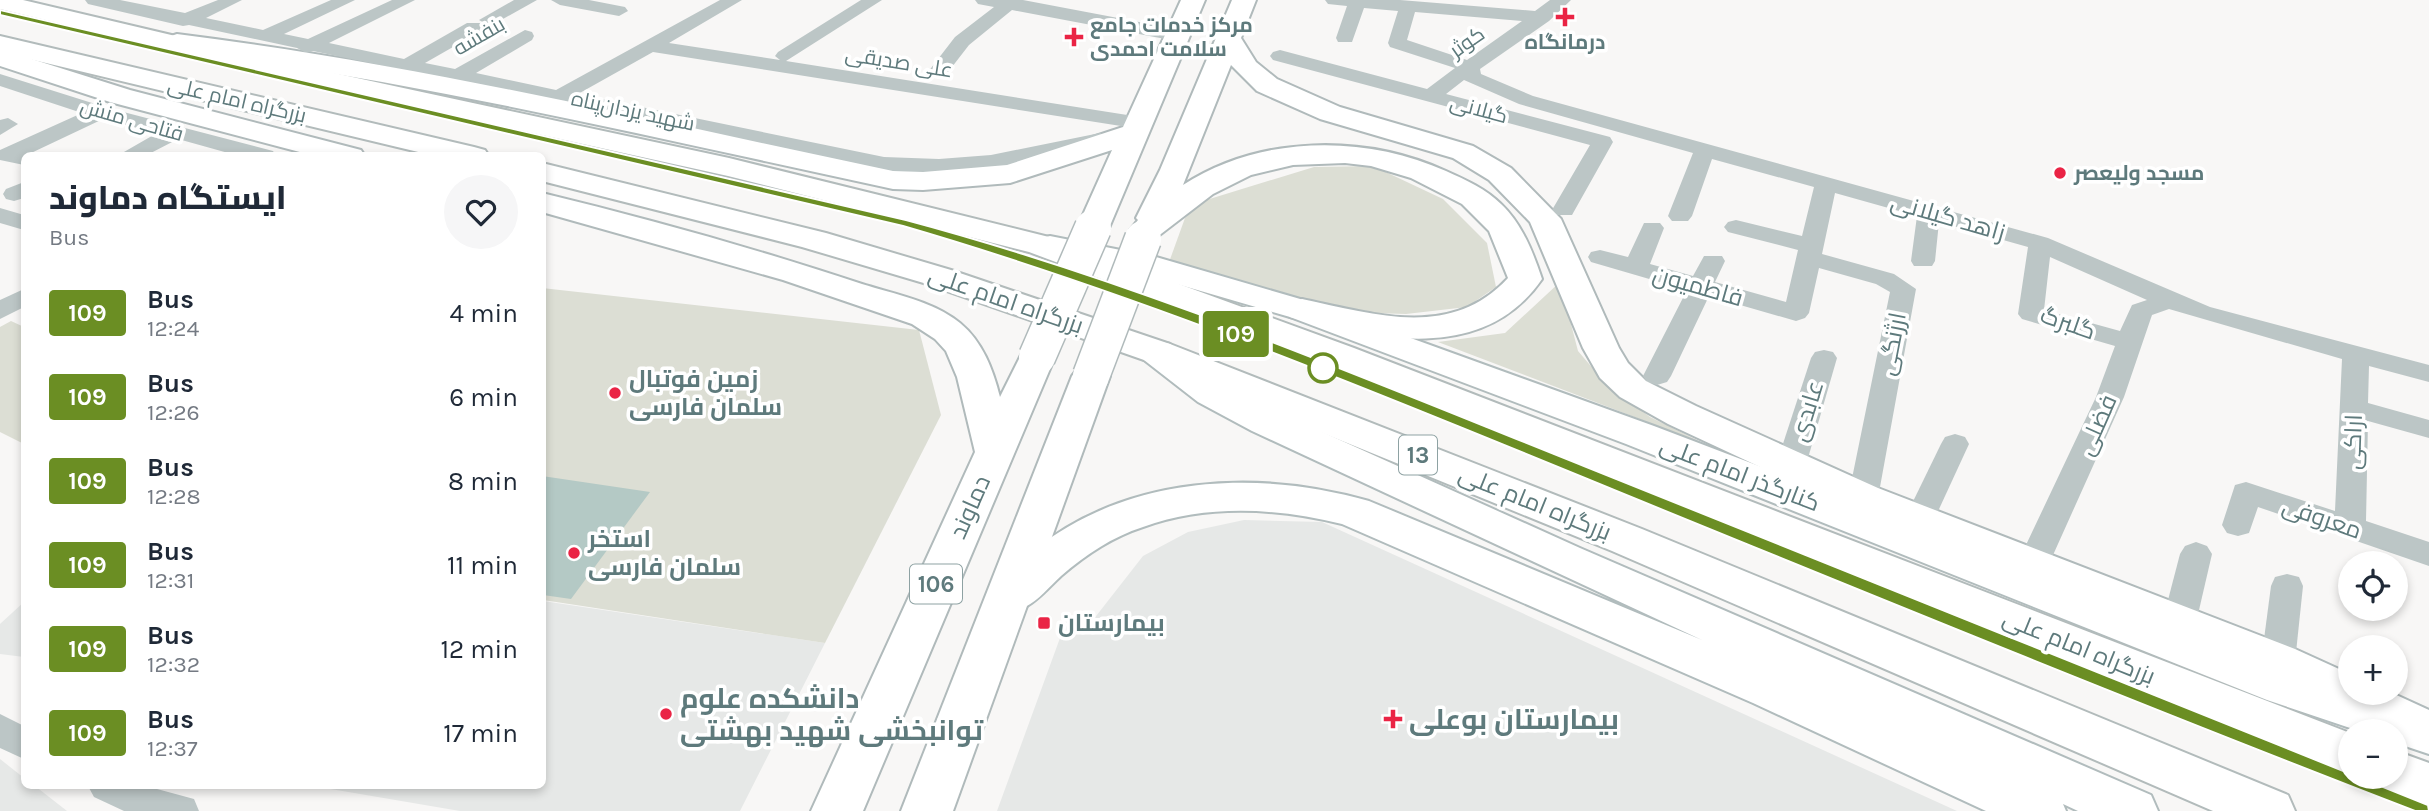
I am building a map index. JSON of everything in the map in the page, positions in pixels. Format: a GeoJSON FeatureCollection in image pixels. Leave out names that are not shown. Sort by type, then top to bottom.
{"type":"FeatureCollection","features":[{"type":"Feature","properties":{"kind":"main road","name":"106"},"geometry":{"type":"LineString","coordinates":[[1137,128],[1193,0]]}},
{"type":"Feature","properties":{"kind":"main road"},"geometry":{"type":"LineString","coordinates":[[927,811],[1144,234],[1175,170],[1244,0]]}},
{"type":"Feature","properties":{"kind":"main road","name":"بزرگراه امام علی"},"geometry":{"type":"LineString","coordinates":[[6,2],[174,31],[320,78],[729,167],[1041,245],[1341,356],[2338,750]]}},
{"type":"Feature","properties":{"kind":"main road"},"geometry":{"type":"LineString","coordinates":[[174,31],[272,54],[498,96],[892,180],[923,181],[1010,174],[1137,128]]}},
{"type":"Feature","properties":{"kind":"main road"},"geometry":{"type":"LineString","coordinates":[[1229,39],[1245,67],[1267,85],[1330,113],[1463,152],[1500,174],[1545,219],[1613,370],[1633,389],[1670,409],[1863,498],[2278,662],[2427,732]]}},
{"type":"Feature","properties":{"kind":"main road","name":"بزرگراه امام علی"},"geometry":{"type":"LineString","coordinates":[[0,44],[457,152]]}},
{"type":"Feature","properties":{"kind":"main road"},"geometry":{"type":"LineString","coordinates":[[0,57],[120,96],[335,152]]}},
{"type":"Feature","properties":{"kind":"main road","name":"دماوند"},"geometry":{"type":"LineString","coordinates":[[837,811],[1137,128]]}},
{"type":"Feature","properties":{"kind":"main road"},"geometry":{"type":"LineString","coordinates":[[1144,234],[1203,185],[1239,169],[1285,157],[1331,153],[1372,155],[1404,163],[1466,192],[1494,215],[1514,244],[1525,279],[1499,309],[1477,320],[1431,329],[1388,327],[1302,310]]}},
{"type":"Feature","properties":{"kind":"main road","name":"بزرگراه امام علی"},"geometry":{"type":"LineString","coordinates":[[546,173],[827,244],[939,277],[1157,352],[1627,540],[2269,811]]}},
{"type":"Feature","properties":{"kind":"main road"},"geometry":{"type":"LineString","coordinates":[[546,203],[794,273],[925,317],[948,331],[963,347],[976,377],[994,450]]}},
{"type":"Feature","properties":{"kind":"main road","name":"کنارگذر امام علی"},"geometry":{"type":"LineString","coordinates":[[1041,245],[1091,251],[1144,264],[1302,310],[1640,435],[2284,686],[2427,732]]}},
{"type":"Feature","properties":{"kind":"main road"},"geometry":{"type":"LineString","coordinates":[[1157,352],[1211,393],[1266,422],[1565,559],[2133,811]]}},
{"type":"Feature","properties":{"kind":"main road"},"geometry":{"type":"LineString","coordinates":[[1010,595],[1057,555],[1093,531],[1121,518],[1202,498],[1278,497],[1315,501],[1354,512],[1631,630],[2040,811]]}},
{"type":"Feature","properties":{"kind":"main road"},"geometry":{"type":"LineString","coordinates":[[2408,778],[2429,786]]}},
{"type":"Feature","properties":{"kind":"street","name":"شهید یزدان‌پناه"},"geometry":{"type":"LineString","coordinates":[[94,0],[134,10],[174,31],[262,37],[884,164],[939,166],[991,162],[1137,128]]}},
{"type":"Feature","properties":{"kind":"street"},"geometry":{"type":"LineString","coordinates":[[134,10],[159,0]]}},
{"type":"Feature","properties":{"kind":"street"},"geometry":{"type":"LineString","coordinates":[[174,31],[233,0]]}},
{"type":"Feature","properties":{"kind":"street"},"geometry":{"type":"LineString","coordinates":[[262,37],[346,0]]}},
{"type":"Feature","properties":{"kind":"street"},"geometry":{"type":"LineString","coordinates":[[306,47],[406,0]]}},
{"type":"Feature","properties":{"kind":"street"},"geometry":{"type":"LineString","coordinates":[[405,66],[528,0]]}},
{"type":"Feature","properties":{"kind":"street"},"geometry":{"type":"LineString","coordinates":[[560,0],[619,11]]}},
{"type":"Feature","properties":{"kind":"street"},"geometry":{"type":"LineString","coordinates":[[594,27],[639,0]]}},
{"type":"Feature","properties":{"kind":"street"},"geometry":{"type":"LineString","coordinates":[[560,96],[733,0]]}},
{"type":"Feature","properties":{"kind":"street"},"geometry":{"type":"LineString","coordinates":[[785,56],[873,0]]}},
{"type":"Feature","properties":{"kind":"street"},"geometry":{"type":"LineString","coordinates":[[984,0],[1011,2],[1176,36]]}},
{"type":"Feature","properties":{"kind":"street"},"geometry":{"type":"LineString","coordinates":[[1334,0],[1543,17]]}},
{"type":"Feature","properties":{"kind":"street","name":"کوثر"},"geometry":{"type":"LineString","coordinates":[[1430,96],[1543,17],[1562,0]]}},
{"type":"Feature","properties":{"kind":"street"},"geometry":{"type":"LineString","coordinates":[[937,72],[962,41],[1011,2]]}},
{"type":"Feature","properties":{"kind":"street"},"geometry":{"type":"LineString","coordinates":[[1345,38],[1357,2]]}},
{"type":"Feature","properties":{"kind":"street"},"geometry":{"type":"LineString","coordinates":[[1408,6],[1397,43],[1471,67]]}},
{"type":"Feature","properties":{"kind":"street","name":"بنفشه"},"geometry":{"type":"LineString","coordinates":[[457,76],[525,36]]}},
{"type":"Feature","properties":{"kind":"street","name":"علی صدیقی"},"geometry":{"type":"LineString","coordinates":[[651,46],[1137,128]]}},
{"type":"Feature","properties":{"kind":"street","name":"گیلانی"},"geometry":{"type":"LineString","coordinates":[[1280,56],[1430,96],[1520,109],[1602,142],[1564,210]]}},
{"type":"Feature","properties":{"kind":"street","name":"زاهد گیلانی"},"geometry":{"type":"LineString","coordinates":[[1471,67],[1471,76],[1520,109],[1705,149],[2040,243],[2169,301],[2429,374]]}},
{"type":"Feature","properties":{"kind":"street","name":"فتاحی منش"},"geometry":{"type":"LineString","coordinates":[[0,79],[101,112],[249,152]]}},
{"type":"Feature","properties":{"kind":"street"},"geometry":{"type":"LineString","coordinates":[[21,158],[8,155],[101,112]]}},
{"type":"Feature","properties":{"kind":"street"},"geometry":{"type":"LineString","coordinates":[[136,152],[174,133]]}},
{"type":"Feature","properties":{"kind":"street"},"geometry":{"type":"LineString","coordinates":[[1681,216],[1705,149]]}},
{"type":"Feature","properties":{"kind":"street"},"geometry":{"type":"LineString","coordinates":[[1736,227],[1810,252],[1826,183]]}},
{"type":"Feature","properties":{"kind":"street"},"geometry":{"type":"LineString","coordinates":[[1923,261],[1929,212]]}},
{"type":"Feature","properties":{"kind":"street"},"geometry":{"type":"LineString","coordinates":[[1636,268],[1652,228]]}},
{"type":"Feature","properties":{"kind":"street","name":"گلبرگ"},"geometry":{"type":"LineString","coordinates":[[2040,243],[2031,314],[2130,342]]}},
{"type":"Feature","properties":{"kind":"street","name":"فاطمیون"},"geometry":{"type":"LineString","coordinates":[[1600,257],[1796,313],[1810,252]]}},
{"type":"Feature","properties":{"kind":"street","name":"ارژنگی"},"geometry":{"type":"LineString","coordinates":[[1810,252],[1885,279],[1903,289],[1863,498]]}},
{"type":"Feature","properties":{"kind":"street"},"geometry":{"type":"LineString","coordinates":[[1657,376],[1713,261]]}},
{"type":"Feature","properties":{"kind":"street"},"geometry":{"type":"LineString","coordinates":[[0,311],[21,299]]}},
{"type":"Feature","properties":{"kind":"street","name":"فضلی"},"geometry":{"type":"LineString","coordinates":[[2033,564],[2110,397],[2141,310],[2169,301]]}},
{"type":"Feature","properties":{"kind":"street","name":"اراکی"},"geometry":{"type":"LineString","coordinates":[[2350,528],[2356,355]]}},
{"type":"Feature","properties":{"kind":"street","name":"عابدی"},"geometry":{"type":"LineString","coordinates":[[1791,465],[1824,358]]}},
{"type":"Feature","properties":{"kind":"street"},"geometry":{"type":"LineString","coordinates":[[2353,408],[2429,429]]}},
{"type":"Feature","properties":{"kind":"street"},"geometry":{"type":"LineString","coordinates":[[1919,520],[1955,444]]}},
{"type":"Feature","properties":{"kind":"street","name":"معروفی"},"geometry":{"type":"LineString","coordinates":[[2238,525],[2246,492],[2429,554]]}},
{"type":"Feature","properties":{"kind":"street"},"geometry":{"type":"LineString","coordinates":[[2179,623],[2196,554]]}},
{"type":"Feature","properties":{"kind":"street"},"geometry":{"type":"LineString","coordinates":[[2278,662],[2287,586]]}},
{"type":"Feature","properties":{"kind":"street"},"geometry":{"type":"LineString","coordinates":[[0,729],[21,742]]}},
{"type":"Feature","properties":{"kind":"street"},"geometry":{"type":"LineString","coordinates":[[114,789],[148,804],[180,811]]}},
{"type":"Feature","properties":{"kind":"shaded area"},"geometry":{"type":"Polygon","coordinates":[[[1373,166],[1443,199],[1487,243],[1496,287],[1467,307],[1406,314],[1336,312],[1168,265],[1185,218],[1203,201],[1314,167],[1373,166]]]}},
{"type":"Feature","properties":{"kind":"shaded area"},"geometry":{"type":"Polygon","coordinates":[[[1560,282],[1578,351],[1607,385],[1650,417],[1705,444],[1438,342],[1505,333],[1560,282]]]}},
{"type":"Feature","properties":{"kind":"shaded area"},"geometry":{"type":"Polygon","coordinates":[[[546,288],[919,330],[941,415],[825,643],[546,600],[546,288]]]}},
{"type":"Feature","properties":{"kind":"shaded area"},"geometry":{"type":"Polygon","coordinates":[[[11,321],[21,326],[21,442],[0,432],[0,327],[11,321]]]}},
{"type":"Feature","properties":{"kind":"shaded area","name":"استخر سلمان فارسی"},"geometry":{"type":"Polygon","coordinates":[[[546,477],[650,492],[571,599],[546,595],[546,477]]]}},
{"type":"Feature","properties":{"kind":"shaded area","name":"بیمارستان بوعلی"},"geometry":{"type":"Polygon","coordinates":[[[1244,520],[1322,522],[1957,811],[997,811],[1068,616],[1093,620],[1143,556],[1188,532],[1244,520]]]}},
{"type":"Feature","properties":{"kind":"shaded area","name":"دانشکده علوم توانبخشی شهید بهشتی"},"geometry":{"type":"Polygon","coordinates":[[[546,601],[825,643],[740,811],[460,811],[331,789],[546,789],[546,601]]]}},
{"type":"Feature","properties":{"kind":"shaded area"},"geometry":{"type":"Polygon","coordinates":[[[21,605],[21,657],[0,654],[0,624],[21,605]]]}},
{"type":"Feature","properties":{"kind":"shaded area"},"geometry":{"type":"Polygon","coordinates":[[[0,759],[21,776],[21,789],[39,789],[67,811],[0,811],[0,759]]]}},
{"type":"Feature","properties":{"kind":"bus line","name":"109"},"geometry":{"type":"LineString","coordinates":[[0,13],[906,224],[1010,253],[1157,303],[1410,402],[1787,552],[2422,811]]}},
{"type":"Feature","properties":{"kind":"place","name":"درمانگاه"},"geometry":{"type":"Point","coordinates":[1565,17]}},
{"type":"Feature","properties":{"kind":"place","name":"مرکز خدمات جامع سلامت احمدی"},"geometry":{"type":"Point","coordinates":[1074,37]}},
{"type":"Feature","properties":{"kind":"place","name":"مسجد ولیعصر"},"geometry":{"type":"Point","coordinates":[2060,173]}},
{"type":"Feature","properties":{"kind":"place","name":"زمین فوتبال سلمان فارسی"},"geometry":{"type":"Point","coordinates":[615,393]}},
{"type":"Feature","properties":{"kind":"place","name":"استخر سلمان فارسی"},"geometry":{"type":"Point","coordinates":[574,553]}},
{"type":"Feature","properties":{"kind":"place","name":"بیمارستان"},"geometry":{"type":"Point","coordinates":[1044,623]}},
{"type":"Feature","properties":{"kind":"place","name":"دانشکده علوم توانبخشی شهید بهشتی"},"geometry":{"type":"Point","coordinates":[666,714]}},
{"type":"Feature","properties":{"kind":"place","name":"بیمارستان بوعلی"},"geometry":{"type":"Point","coordinates":[1393,719]}}]}
